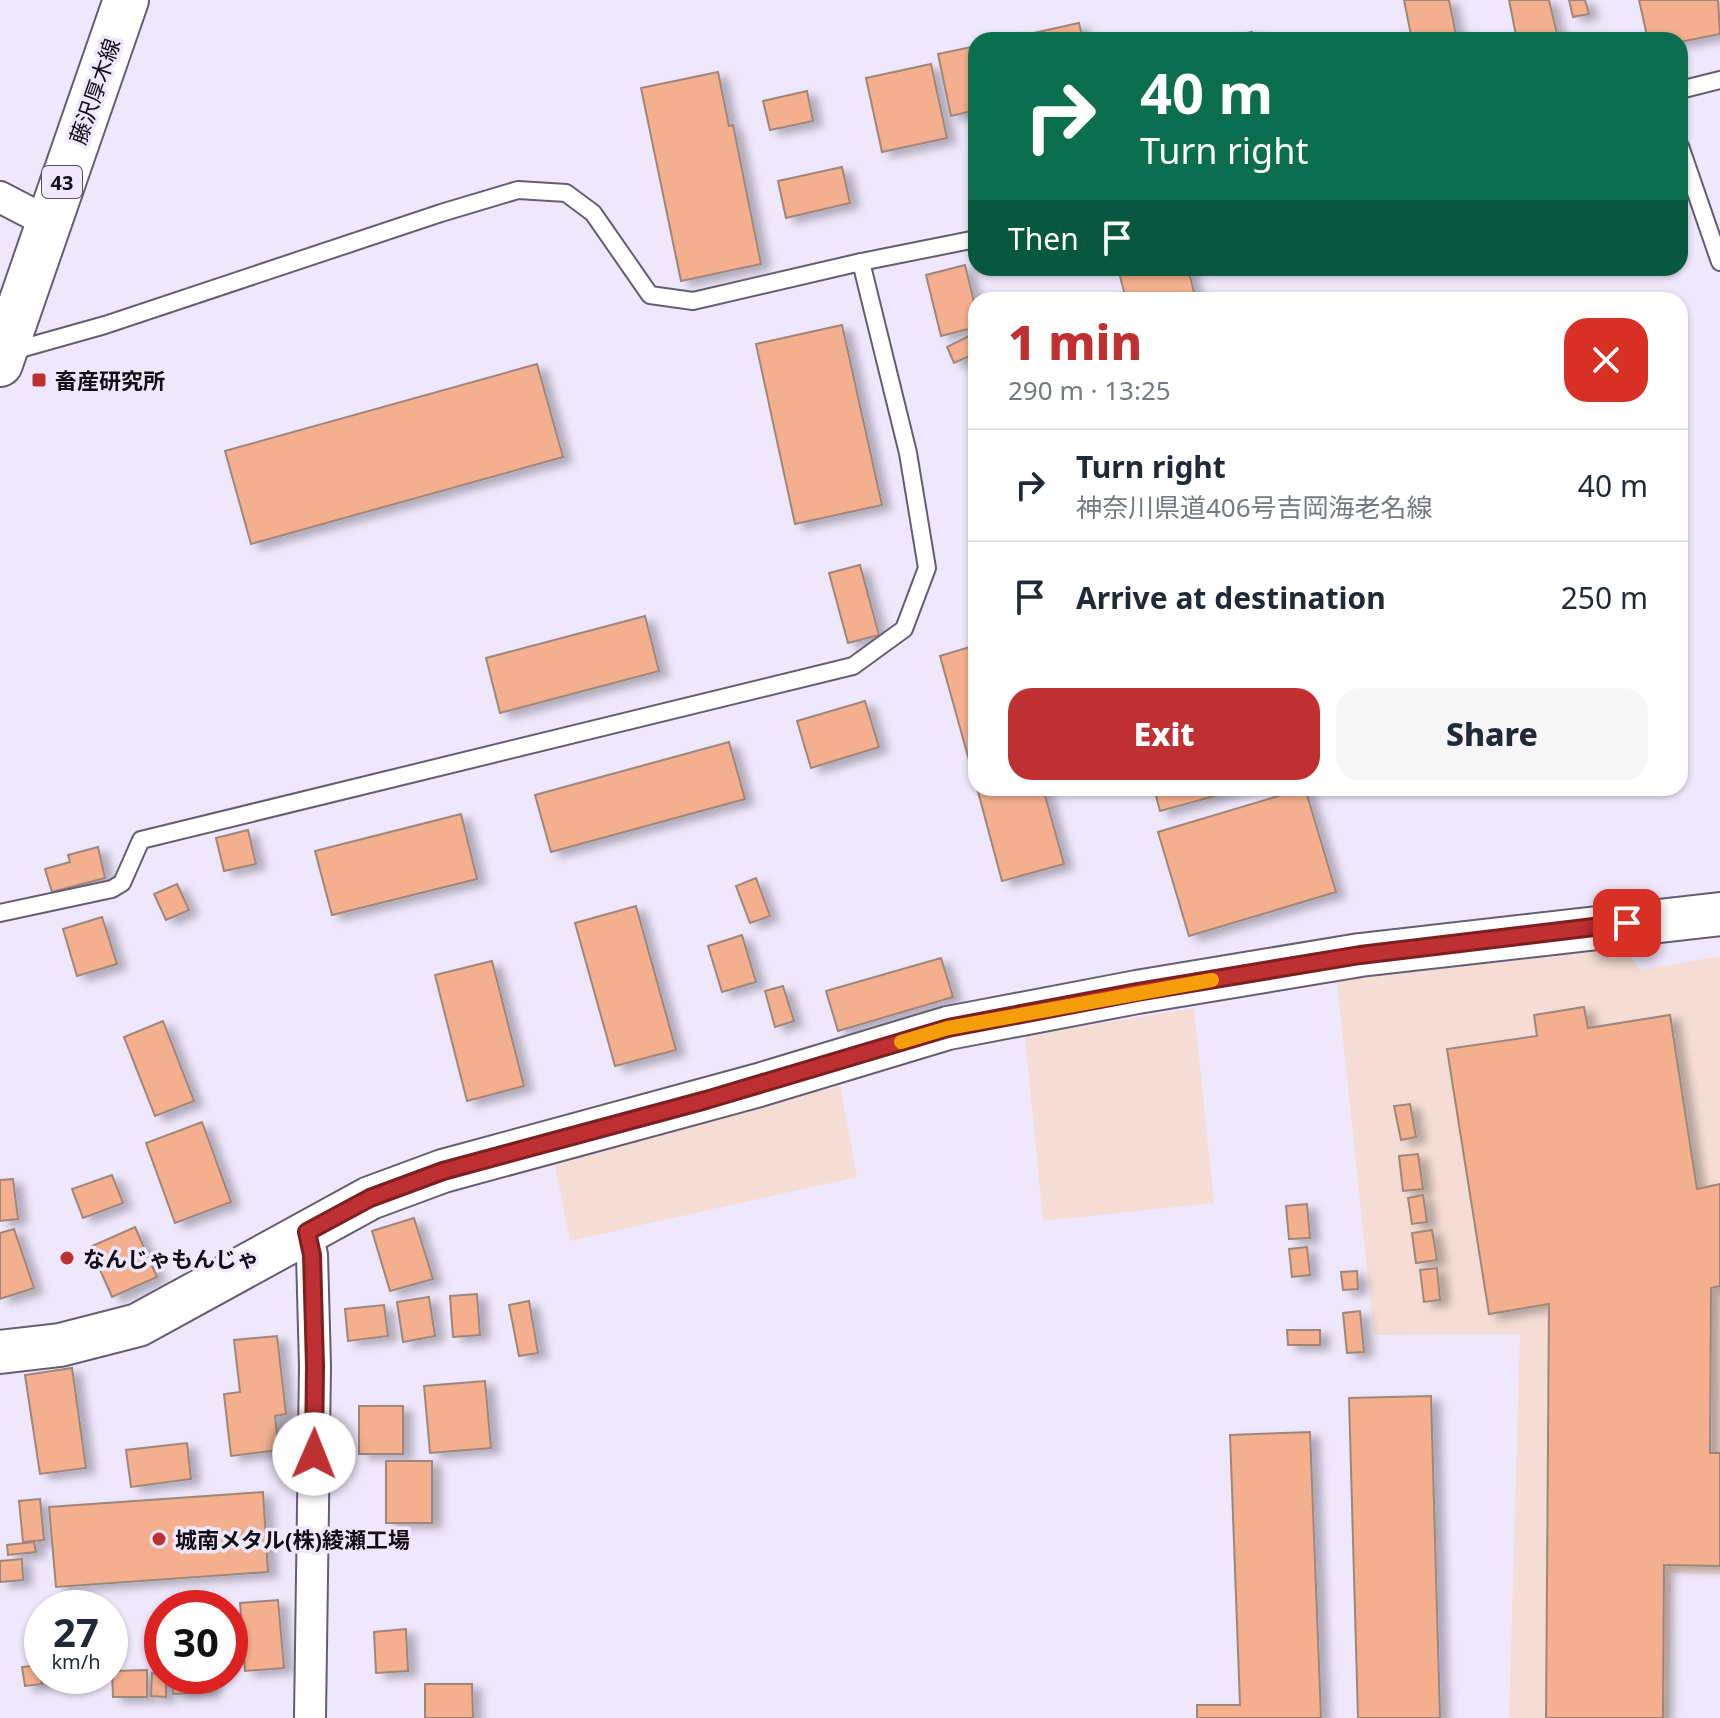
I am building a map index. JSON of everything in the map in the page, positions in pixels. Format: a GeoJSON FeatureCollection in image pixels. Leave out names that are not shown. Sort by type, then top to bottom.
{"type":"FeatureCollection","features":[{"type":"Feature","properties":{"kind":"main road","name":"藤沢厚木線"},"geometry":{"type":"LineString","coordinates":[[2,359],[126,0]]}},
{"type":"Feature","properties":{"kind":"main road"},"geometry":{"type":"LineString","coordinates":[[0,1352],[60,1345],[138,1325],[370,1198],[443,1171],[730,1093],[948,1028],[1137,992],[1360,955],[1720,914]]}},
{"type":"Feature","properties":{"kind":"street"},"geometry":{"type":"LineString","coordinates":[[0,197],[48,222]]}},
{"type":"Feature","properties":{"kind":"street"},"geometry":{"type":"LineString","coordinates":[[307,1232],[312,1255],[315,1366],[310,1718]]}},
{"type":"Feature","properties":{"kind":"lane"},"geometry":{"type":"LineString","coordinates":[[1688,88],[1720,80]]}},
{"type":"Feature","properties":{"kind":"lane"},"geometry":{"type":"LineString","coordinates":[[1688,169],[1720,262]]}},
{"type":"Feature","properties":{"kind":"lane"},"geometry":{"type":"LineString","coordinates":[[2,359],[518,190],[566,193],[593,213],[650,295],[693,301],[968,241]]}},
{"type":"Feature","properties":{"kind":"lane"},"geometry":{"type":"LineString","coordinates":[[0,913],[112,889],[122,883],[141,840],[853,666],[904,629],[927,568],[908,453],[861,262]]}},
{"type":"Feature","properties":{"kind":"shaded area"},"geometry":{"type":"Polygon","coordinates":[[[1622,945],[1640,970],[1720,956],[1720,1574],[1671,1573],[1669,1718],[1509,1718],[1520,1334],[1374,1335],[1337,982],[1622,945]]]}},
{"type":"Feature","properties":{"kind":"shaded area"},"geometry":{"type":"Polygon","coordinates":[[[1194,1008],[1214,1203],[1043,1221],[1025,1036],[1194,1008]]]}},
{"type":"Feature","properties":{"kind":"shaded area"},"geometry":{"type":"Polygon","coordinates":[[[840,1085],[857,1177],[570,1241],[554,1160],[840,1085]]]}},
{"type":"Feature","properties":{"kind":"building"},"geometry":{"type":"Polygon","coordinates":[[[1404,0],[1449,0],[1455,32],[1410,32],[1404,0]]]}},
{"type":"Feature","properties":{"kind":"building"},"geometry":{"type":"Polygon","coordinates":[[[1509,0],[1549,0],[1557,32],[1515,32],[1509,0]]]}},
{"type":"Feature","properties":{"kind":"building"},"geometry":{"type":"Polygon","coordinates":[[[1569,0],[1585,0],[1589,14],[1573,17],[1569,0]]]}},
{"type":"Feature","properties":{"kind":"building"},"geometry":{"type":"Polygon","coordinates":[[[1639,0],[1718,0],[1720,34],[1688,40],[1688,32],[1646,32],[1639,0]]]}},
{"type":"Feature","properties":{"kind":"building"},"geometry":{"type":"Polygon","coordinates":[[[1079,23],[1081,32],[1038,32],[1079,23]]]}},
{"type":"Feature","properties":{"kind":"building"},"geometry":{"type":"Polygon","coordinates":[[[968,48],[968,112],[951,116],[938,54],[968,48]]]}},
{"type":"Feature","properties":{"kind":"building"},"geometry":{"type":"Polygon","coordinates":[[[931,64],[947,138],[882,152],[866,78],[931,64]]]}},
{"type":"Feature","properties":{"kind":"building"},"geometry":{"type":"Polygon","coordinates":[[[718,72],[729,126],[733,125],[761,264],[681,281],[641,88],[718,72]]]}},
{"type":"Feature","properties":{"kind":"building"},"geometry":{"type":"Polygon","coordinates":[[[807,91],[813,121],[770,130],[763,101],[807,91]]]}},
{"type":"Feature","properties":{"kind":"building"},"geometry":{"type":"Polygon","coordinates":[[[842,167],[850,203],[786,218],[778,181],[842,167]]]}},
{"type":"Feature","properties":{"kind":"building"},"geometry":{"type":"Polygon","coordinates":[[[965,265],[972,292],[968,292],[968,329],[941,336],[926,275],[965,265]]]}},
{"type":"Feature","properties":{"kind":"building"},"geometry":{"type":"Polygon","coordinates":[[[1120,276],[1190,276],[1194,292],[1124,292],[1120,276]]]}},
{"type":"Feature","properties":{"kind":"building"},"geometry":{"type":"Polygon","coordinates":[[[842,325],[882,505],[795,524],[756,344],[842,325]]]}},
{"type":"Feature","properties":{"kind":"building"},"geometry":{"type":"Polygon","coordinates":[[[968,336],[968,357],[954,363],[947,347],[968,336]]]}},
{"type":"Feature","properties":{"kind":"building"},"geometry":{"type":"Polygon","coordinates":[[[537,364],[563,457],[251,544],[225,451],[537,364]]]}},
{"type":"Feature","properties":{"kind":"building"},"geometry":{"type":"Polygon","coordinates":[[[860,565],[879,635],[848,643],[829,573],[860,565]]]}},
{"type":"Feature","properties":{"kind":"building"},"geometry":{"type":"Polygon","coordinates":[[[645,616],[659,671],[500,713],[486,658],[645,616]]]}},
{"type":"Feature","properties":{"kind":"building"},"geometry":{"type":"Polygon","coordinates":[[[968,647],[968,756],[940,656],[968,647]]]}},
{"type":"Feature","properties":{"kind":"building"},"geometry":{"type":"Polygon","coordinates":[[[865,701],[879,747],[811,768],[797,721],[865,701]]]}},
{"type":"Feature","properties":{"kind":"building"},"geometry":{"type":"Polygon","coordinates":[[[729,742],[745,799],[551,852],[535,795],[729,742]]]}},
{"type":"Feature","properties":{"kind":"building"},"geometry":{"type":"Polygon","coordinates":[[[979,796],[1045,796],[1064,864],[1002,881],[979,796]]]}},
{"type":"Feature","properties":{"kind":"building"},"geometry":{"type":"Polygon","coordinates":[[[1156,796],[1215,796],[1160,811],[1156,796]]]}},
{"type":"Feature","properties":{"kind":"building"},"geometry":{"type":"Polygon","coordinates":[[[1278,796],[1307,796],[1336,892],[1189,936],[1158,832],[1278,796]]]}},
{"type":"Feature","properties":{"kind":"building"},"geometry":{"type":"Polygon","coordinates":[[[461,814],[477,879],[332,915],[315,851],[461,814]]]}},
{"type":"Feature","properties":{"kind":"building"},"geometry":{"type":"Polygon","coordinates":[[[248,830],[256,864],[224,871],[216,838],[248,830]]]}},
{"type":"Feature","properties":{"kind":"building"},"geometry":{"type":"Polygon","coordinates":[[[98,847],[105,878],[52,892],[45,869],[70,862],[68,855],[98,847]]]}},
{"type":"Feature","properties":{"kind":"building"},"geometry":{"type":"Polygon","coordinates":[[[756,878],[770,916],[750,923],[736,886],[756,878]]]}},
{"type":"Feature","properties":{"kind":"building"},"geometry":{"type":"Polygon","coordinates":[[[177,884],[189,910],[166,920],[154,894],[177,884]]]}},
{"type":"Feature","properties":{"kind":"building"},"geometry":{"type":"Polygon","coordinates":[[[636,906],[676,1050],[615,1066],[575,923],[636,906]]]}},
{"type":"Feature","properties":{"kind":"building"},"geometry":{"type":"Polygon","coordinates":[[[102,917],[117,964],[77,976],[63,929],[102,917]]]}},
{"type":"Feature","properties":{"kind":"building"},"geometry":{"type":"Polygon","coordinates":[[[742,935],[756,982],[722,992],[708,946],[742,935]]]}},
{"type":"Feature","properties":{"kind":"building"},"geometry":{"type":"Polygon","coordinates":[[[941,958],[953,997],[838,1031],[826,991],[941,958]]]}},
{"type":"Feature","properties":{"kind":"building"},"geometry":{"type":"Polygon","coordinates":[[[492,961],[524,1086],[467,1101],[435,975],[492,961]]]}},
{"type":"Feature","properties":{"kind":"building"},"geometry":{"type":"Polygon","coordinates":[[[783,986],[794,1021],[775,1027],[765,991],[783,986]]]}},
{"type":"Feature","properties":{"kind":"building"},"geometry":{"type":"Polygon","coordinates":[[[1584,1007],[1588,1028],[1670,1015],[1697,1189],[1720,1184],[1720,1286],[1711,1288],[1710,1453],[1720,1453],[1720,1566],[1664,1565],[1663,1718],[1546,1718],[1549,1304],[1489,1314],[1447,1049],[1537,1036],[1534,1015],[1584,1007]]]}},
{"type":"Feature","properties":{"kind":"building"},"geometry":{"type":"Polygon","coordinates":[[[163,1021],[194,1101],[155,1116],[124,1037],[163,1021]]]}},
{"type":"Feature","properties":{"kind":"building"},"geometry":{"type":"Polygon","coordinates":[[[1410,1104],[1416,1137],[1401,1140],[1394,1106],[1410,1104]]]}},
{"type":"Feature","properties":{"kind":"building"},"geometry":{"type":"Polygon","coordinates":[[[202,1122],[231,1202],[175,1223],[146,1143],[202,1122]]]}},
{"type":"Feature","properties":{"kind":"building"},"geometry":{"type":"Polygon","coordinates":[[[1418,1154],[1423,1189],[1403,1191],[1399,1156],[1418,1154]]]}},
{"type":"Feature","properties":{"kind":"building"},"geometry":{"type":"Polygon","coordinates":[[[112,1175],[123,1203],[83,1218],[72,1189],[112,1175]]]}},
{"type":"Feature","properties":{"kind":"building"},"geometry":{"type":"Polygon","coordinates":[[[13,1179],[18,1219],[0,1221],[0,1180],[13,1179]]]}},
{"type":"Feature","properties":{"kind":"building"},"geometry":{"type":"Polygon","coordinates":[[[1423,1195],[1427,1222],[1412,1224],[1408,1198],[1423,1195]]]}},
{"type":"Feature","properties":{"kind":"building"},"geometry":{"type":"Polygon","coordinates":[[[1307,1204],[1310,1238],[1289,1239],[1286,1206],[1307,1204]]]}},
{"type":"Feature","properties":{"kind":"building"},"geometry":{"type":"Polygon","coordinates":[[[414,1218],[433,1279],[390,1291],[372,1231],[414,1218]]]}},
{"type":"Feature","properties":{"kind":"building"},"geometry":{"type":"Polygon","coordinates":[[[135,1227],[157,1277],[112,1297],[90,1247],[135,1227]]]}},
{"type":"Feature","properties":{"kind":"building"},"geometry":{"type":"Polygon","coordinates":[[[14,1229],[34,1288],[0,1299],[0,1233],[14,1229]]]}},
{"type":"Feature","properties":{"kind":"building"},"geometry":{"type":"Polygon","coordinates":[[[1432,1230],[1437,1260],[1416,1263],[1412,1233],[1432,1230]]]}},
{"type":"Feature","properties":{"kind":"building"},"geometry":{"type":"Polygon","coordinates":[[[1307,1247],[1310,1275],[1292,1277],[1289,1249],[1307,1247]]]}},
{"type":"Feature","properties":{"kind":"building"},"geometry":{"type":"Polygon","coordinates":[[[1437,1268],[1440,1300],[1424,1302],[1420,1270],[1437,1268]]]}},
{"type":"Feature","properties":{"kind":"building"},"geometry":{"type":"Polygon","coordinates":[[[1357,1271],[1358,1289],[1343,1290],[1341,1272],[1357,1271]]]}},
{"type":"Feature","properties":{"kind":"building"},"geometry":{"type":"Polygon","coordinates":[[[477,1294],[480,1335],[453,1337],[450,1296],[477,1294]]]}},
{"type":"Feature","properties":{"kind":"building"},"geometry":{"type":"Polygon","coordinates":[[[429,1297],[435,1336],[403,1342],[397,1302],[429,1297]]]}},
{"type":"Feature","properties":{"kind":"building"},"geometry":{"type":"Polygon","coordinates":[[[529,1301],[538,1353],[519,1356],[509,1305],[529,1301]]]}},
{"type":"Feature","properties":{"kind":"building"},"geometry":{"type":"Polygon","coordinates":[[[384,1305],[388,1336],[348,1341],[345,1309],[384,1305]]]}},
{"type":"Feature","properties":{"kind":"building"},"geometry":{"type":"Polygon","coordinates":[[[1360,1311],[1364,1352],[1347,1353],[1343,1313],[1360,1311]]]}},
{"type":"Feature","properties":{"kind":"building"},"geometry":{"type":"Polygon","coordinates":[[[1287,1330],[1320,1330],[1320,1345],[1288,1345],[1287,1330]]]}},
{"type":"Feature","properties":{"kind":"building"},"geometry":{"type":"Polygon","coordinates":[[[277,1336],[286,1414],[275,1416],[279,1450],[231,1456],[224,1394],[240,1392],[234,1340],[277,1336]]]}},
{"type":"Feature","properties":{"kind":"building"},"geometry":{"type":"Polygon","coordinates":[[[72,1368],[86,1468],[40,1474],[25,1375],[72,1368]]]}},
{"type":"Feature","properties":{"kind":"building"},"geometry":{"type":"Polygon","coordinates":[[[485,1381],[491,1448],[430,1453],[424,1386],[485,1381]]]}},
{"type":"Feature","properties":{"kind":"building"},"geometry":{"type":"Polygon","coordinates":[[[1431,1396],[1440,1718],[1358,1718],[1349,1398],[1431,1396]]]}},
{"type":"Feature","properties":{"kind":"building"},"geometry":{"type":"Polygon","coordinates":[[[359,1406],[403,1406],[403,1454],[359,1454],[359,1406]]]}},
{"type":"Feature","properties":{"kind":"building"},"geometry":{"type":"Polygon","coordinates":[[[1310,1432],[1321,1718],[1197,1718],[1197,1705],[1240,1705],[1230,1435],[1310,1432]]]}},
{"type":"Feature","properties":{"kind":"building"},"geometry":{"type":"Polygon","coordinates":[[[187,1443],[191,1479],[131,1487],[126,1450],[187,1443]]]}},
{"type":"Feature","properties":{"kind":"building"},"geometry":{"type":"Polygon","coordinates":[[[386,1461],[432,1461],[432,1523],[386,1523],[386,1461]]]}},
{"type":"Feature","properties":{"kind":"building","name":"城南メタル(株)綾瀬工場"},"geometry":{"type":"Polygon","coordinates":[[[263,1492],[268,1572],[56,1587],[49,1507],[263,1492]]]}},
{"type":"Feature","properties":{"kind":"building"},"geometry":{"type":"Polygon","coordinates":[[[40,1499],[44,1540],[23,1542],[19,1501],[40,1499]]]}},
{"type":"Feature","properties":{"kind":"building"},"geometry":{"type":"Polygon","coordinates":[[[34,1542],[36,1552],[8,1555],[7,1545],[34,1542]]]}},
{"type":"Feature","properties":{"kind":"building"},"geometry":{"type":"Polygon","coordinates":[[[22,1559],[23,1580],[0,1582],[0,1561],[22,1559]]]}},
{"type":"Feature","properties":{"kind":"building"},"geometry":{"type":"Polygon","coordinates":[[[278,1600],[284,1668],[248,1671],[248,1602],[278,1600]]]}},
{"type":"Feature","properties":{"kind":"building"},"geometry":{"type":"Polygon","coordinates":[[[406,1629],[408,1671],[376,1673],[374,1632],[406,1629]]]}},
{"type":"Feature","properties":{"kind":"building"},"geometry":{"type":"Polygon","coordinates":[[[144,1670],[144,1694],[147,1697],[113,1697],[113,1694],[128,1694],[128,1671],[144,1670]]]}},
{"type":"Feature","properties":{"kind":"building"},"geometry":{"type":"Polygon","coordinates":[[[425,1684],[472,1684],[473,1718],[425,1718],[425,1684]]]}},
{"type":"Feature","properties":{"kind":"slow traffic"},"geometry":{"type":"LineString","coordinates":[[901,1042],[948,1028],[1212,980]]}},
{"type":"Feature","properties":{"kind":"place","name":"畜産研究所"},"geometry":{"type":"Point","coordinates":[39,380]}},
{"type":"Feature","properties":{"kind":"place","name":"なんじゃもんじゃ"},"geometry":{"type":"Point","coordinates":[67,1258]}},
{"type":"Feature","properties":{"kind":"place","name":"城南メタル(株)綾瀬工場"},"geometry":{"type":"Point","coordinates":[159,1539]}},
{"type":"Feature","properties":{"kind":"route"},"geometry":{"type":"LineString","coordinates":[[314,1454],[312,1255],[307,1232],[370,1198],[443,1171],[706,1100],[948,1028],[1137,992],[1360,955],[1627,923]]}}]}
